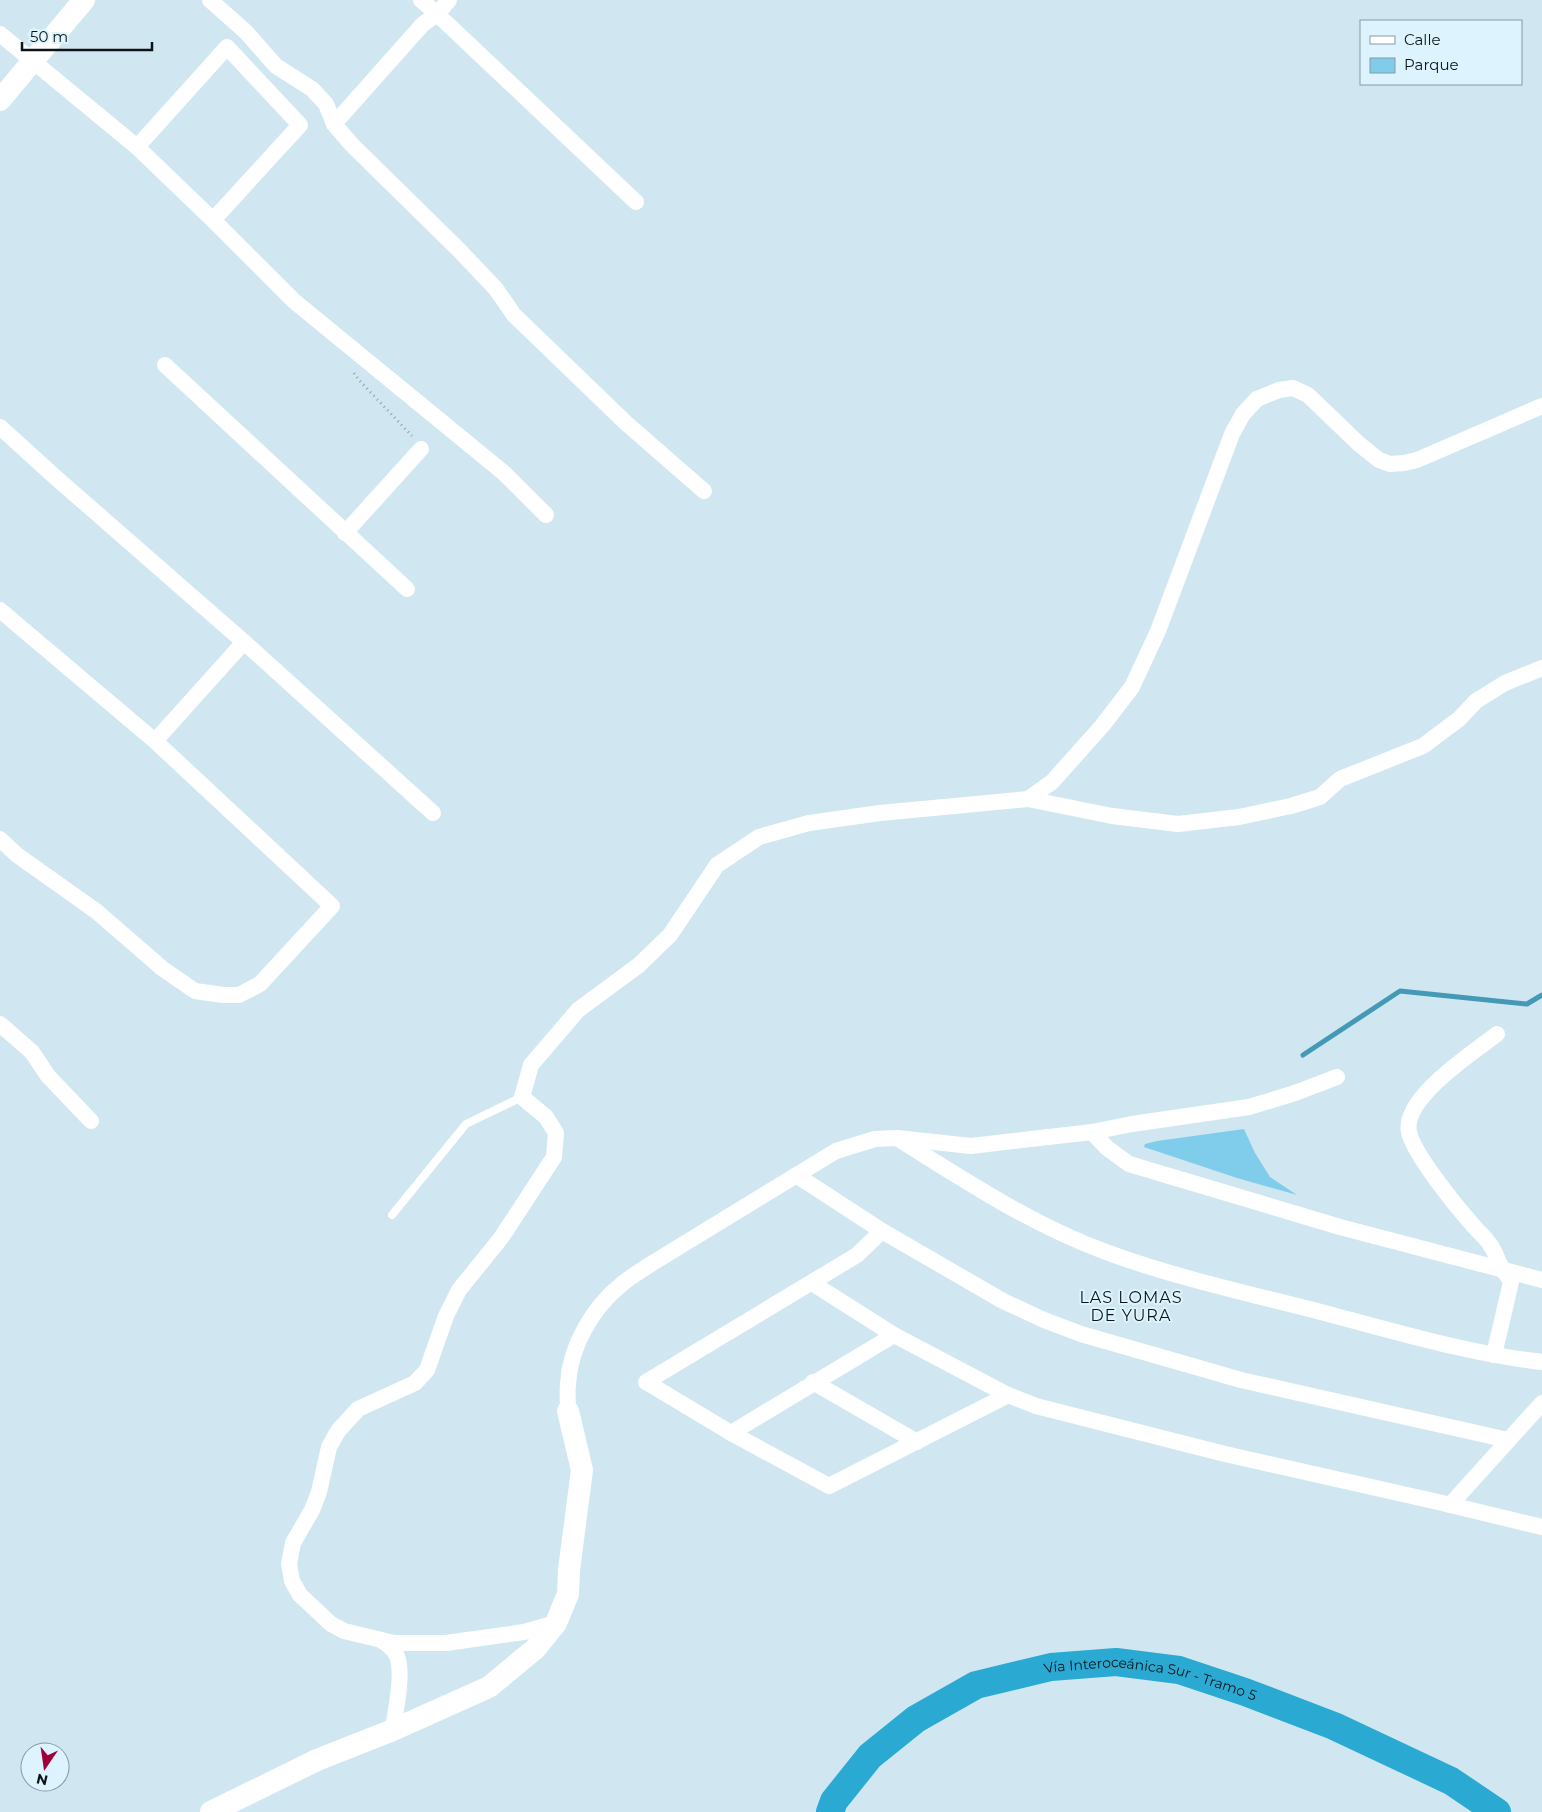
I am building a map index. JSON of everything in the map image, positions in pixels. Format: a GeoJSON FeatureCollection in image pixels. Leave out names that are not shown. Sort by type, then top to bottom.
{"type":"FeatureCollection","features":[{"type":"Feature","properties":{"kind":"highway","name":"Vía Interoceánica Sur - Tramo 5"},"geometry":{"type":"LineString","coordinates":[[830,1812],[834,1801],[870,1756],[916,1719],[976,1685],[1051,1667],[1116,1662],[1179,1670],[1245,1692],[1334,1726],[1451,1782],[1497,1812]]}},
{"type":"Feature","properties":{"kind":"street"},"geometry":{"type":"LineString","coordinates":[[0,100],[84,0]]}},
{"type":"Feature","properties":{"kind":"street"},"geometry":{"type":"LineString","coordinates":[[210,0],[246,32],[276,66],[312,89],[326,104],[334,124],[364,158],[484,276],[514,315],[626,423],[704,491]]}},
{"type":"Feature","properties":{"kind":"street"},"geometry":{"type":"LineString","coordinates":[[421,0],[636,202]]}},
{"type":"Feature","properties":{"kind":"street"},"geometry":{"type":"LineString","coordinates":[[334,124],[423,24],[437,14],[449,0]]}},
{"type":"Feature","properties":{"kind":"street"},"geometry":{"type":"LineString","coordinates":[[0,34],[137,147],[294,301],[504,473],[546,515]]}},
{"type":"Feature","properties":{"kind":"street"},"geometry":{"type":"LineString","coordinates":[[137,147],[227,47],[300,125],[213,220]]}},
{"type":"Feature","properties":{"kind":"street"},"geometry":{"type":"LineString","coordinates":[[165,364],[406,589]]}},
{"type":"Feature","properties":{"kind":"street"},"geometry":{"type":"LineString","coordinates":[[1028,799],[1052,782],[1070,764],[1116,710],[1132,687],[1158,631],[1232,434],[1242,414],[1258,399],[1279,390],[1293,388],[1308,395],[1359,444],[1379,460],[1390,464],[1417,460],[1542,406]]}},
{"type":"Feature","properties":{"kind":"street"},"geometry":{"type":"LineString","coordinates":[[0,427],[244,642],[433,813]]}},
{"type":"Feature","properties":{"kind":"street"},"geometry":{"type":"LineString","coordinates":[[345,533],[422,449]]}},
{"type":"Feature","properties":{"kind":"street"},"geometry":{"type":"LineString","coordinates":[[0,610],[154,741],[332,906],[260,984],[239,995],[223,996],[195,991],[163,969],[96,911],[17,855],[0,839]]}},
{"type":"Feature","properties":{"kind":"street"},"geometry":{"type":"LineString","coordinates":[[154,741],[244,642]]}},
{"type":"Feature","properties":{"kind":"street"},"geometry":{"type":"LineString","coordinates":[[556,1623],[524,1632],[446,1643],[394,1643],[344,1631],[331,1624],[300,1595],[292,1581],[289,1564],[293,1542],[312,1510],[319,1492],[329,1447],[338,1431],[358,1409],[415,1383],[427,1370],[446,1316],[459,1290],[501,1238],[554,1157],[556,1133],[546,1117],[522,1097],[531,1065],[578,1010],[639,966],[670,934],[717,865],[760,837],[809,823],[880,813],[1028,799],[1112,816],[1178,824],[1239,817],[1291,806],[1320,797],[1340,779],[1423,746],[1459,719],[1476,702],[1505,683],[1542,668]]}},
{"type":"Feature","properties":{"kind":"street"},"geometry":{"type":"LineString","coordinates":[[0,1024],[32,1052],[48,1076],[90,1121]]}},
{"type":"Feature","properties":{"kind":"street"},"geometry":{"type":"LineString","coordinates":[[1494,1356],[1511,1282],[1509,1276],[1491,1245],[1439,1183],[1417,1150],[1409,1132],[1410,1120],[1415,1105],[1431,1086],[1497,1034]]}},
{"type":"Feature","properties":{"kind":"street"},"geometry":{"type":"LineString","coordinates":[[211,1812],[317,1760],[393,1730],[489,1687],[535,1649],[556,1623],[568,1594],[568,1570],[582,1470],[568,1411],[568,1382],[573,1357],[583,1331],[607,1297],[623,1283],[644,1269],[836,1151],[874,1139],[897,1138],[971,1146],[1092,1132],[1249,1106],[1295,1093],[1336,1076]]}},
{"type":"Feature","properties":{"kind":"street"},"geometry":{"type":"LineString","coordinates":[[1092,1132],[1107,1148],[1128,1164],[1340,1227],[1542,1280]]}},
{"type":"Feature","properties":{"kind":"street"},"geometry":{"type":"LineString","coordinates":[[897,1138],[967,1182],[1052,1230],[1105,1252],[1190,1278],[1358,1322],[1494,1356],[1542,1362]]}},
{"type":"Feature","properties":{"kind":"street"},"geometry":{"type":"LineString","coordinates":[[796,1175],[882,1231],[1003,1301],[1044,1320],[1081,1334],[1241,1380],[1508,1440]]}},
{"type":"Feature","properties":{"kind":"street"},"geometry":{"type":"LineString","coordinates":[[882,1231],[857,1255],[646,1382],[731,1433],[828,1486],[1008,1395]]}},
{"type":"Feature","properties":{"kind":"street"},"geometry":{"type":"LineString","coordinates":[[812,1283],[894,1335],[1008,1395],[1036,1406],[1225,1454],[1542,1527]]}},
{"type":"Feature","properties":{"kind":"street"},"geometry":{"type":"LineString","coordinates":[[731,1433],[894,1335]]}},
{"type":"Feature","properties":{"kind":"street"},"geometry":{"type":"LineString","coordinates":[[813,1382],[917,1442]]}},
{"type":"Feature","properties":{"kind":"street"},"geometry":{"type":"LineString","coordinates":[[1450,1505],[1542,1403]]}},
{"type":"Feature","properties":{"kind":"street"},"geometry":{"type":"LineString","coordinates":[[381,1640],[397,1655],[399,1665],[400,1678],[393,1730]]}},
{"type":"Feature","properties":{"kind":"lane"},"geometry":{"type":"LineString","coordinates":[[392,1215],[466,1124],[522,1097]]}},
{"type":"Feature","properties":{"kind":"path"},"geometry":{"type":"LineString","coordinates":[[352,350],[353,370],[358,379],[405,427],[422,449]]}},
{"type":"Feature","properties":{"kind":"green space"},"geometry":{"type":"Polygon","coordinates":[[[1244,1129],[1255,1153],[1270,1177],[1297,1195],[1237,1178],[1144,1147],[1145,1144],[1157,1141],[1244,1129]]]}},
{"type":"Feature","properties":{"kind":"waterway"},"geometry":{"type":"LineString","coordinates":[[1303,1055],[1400,991],[1527,1004],[1542,995]]}},
{"type":"Feature","properties":{"kind":"district","name":"LAS LOMAS DE YURA"},"geometry":{"type":"Point","coordinates":[1131,1306]}}]}
